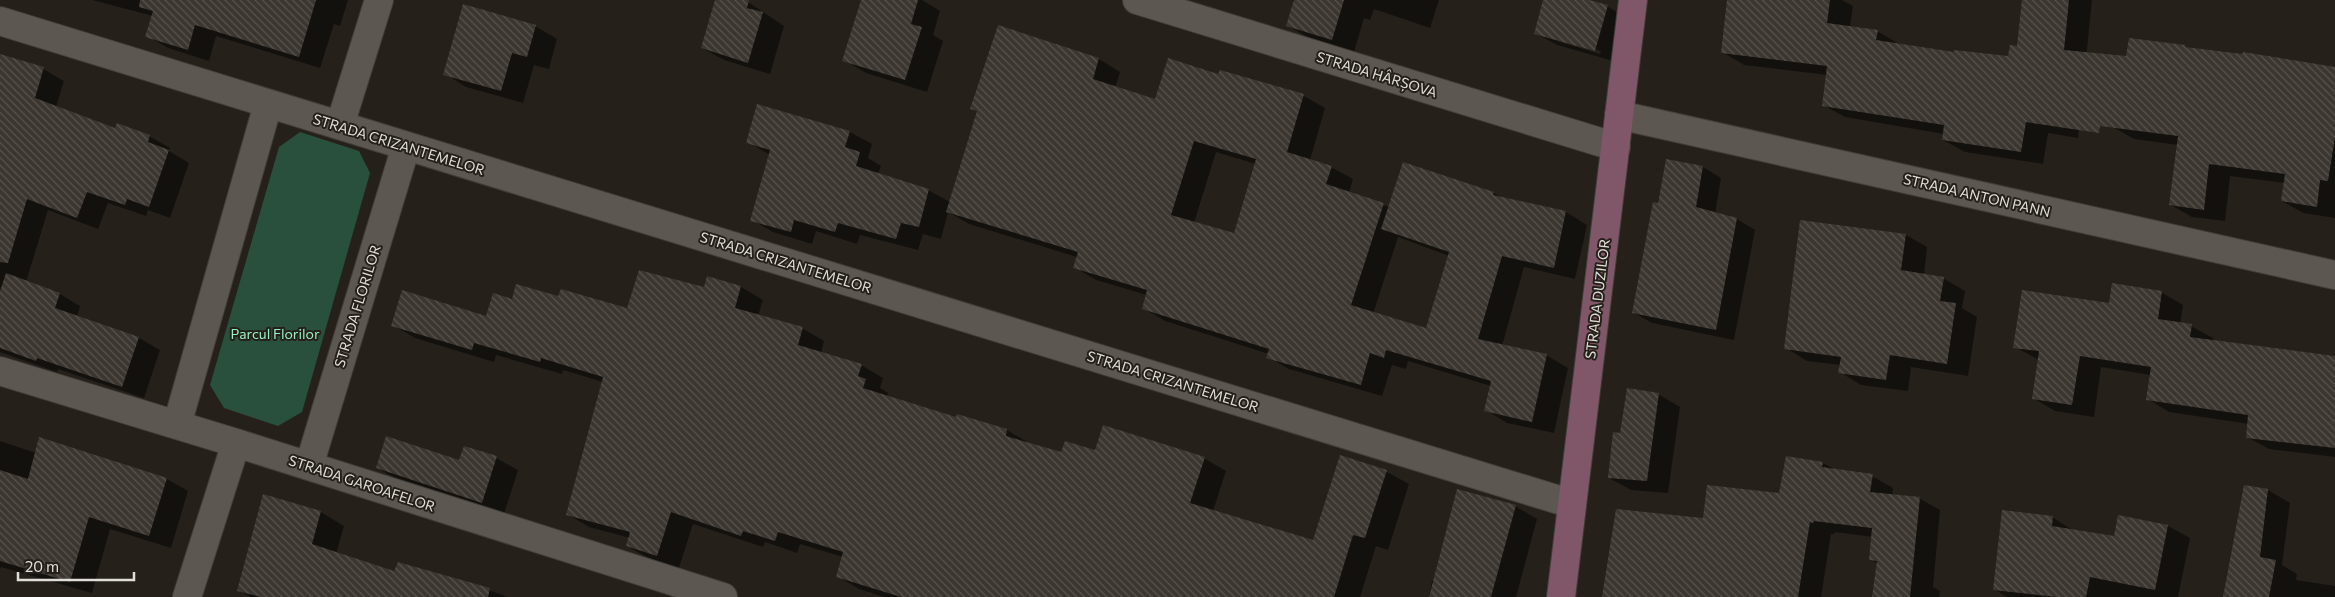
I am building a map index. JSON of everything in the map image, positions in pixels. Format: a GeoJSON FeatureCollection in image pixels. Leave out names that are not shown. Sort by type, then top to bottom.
{"type":"FeatureCollection","features":[{"type":"Feature","properties":{"kind":"street"},"geometry":{"type":"LineString","coordinates":[[340,125],[379,0]]}},
{"type":"Feature","properties":{"kind":"street","name":"STRADA HÂRȘOVA"},"geometry":{"type":"LineString","coordinates":[[1137,0],[1616,147]]}},
{"type":"Feature","properties":{"kind":"street","name":"STRADA DUZILOR"},"geometry":{"type":"LineString","coordinates":[[1561,597],[1633,0]]}},
{"type":"Feature","properties":{"kind":"street","name":"STRADA CRIZANTEMELOR"},"geometry":{"type":"LineString","coordinates":[[0,22],[1572,504]]}},
{"type":"Feature","properties":{"kind":"street"},"geometry":{"type":"LineString","coordinates":[[177,425],[268,104]]}},
{"type":"Feature","properties":{"kind":"street","name":"STRADA ANTON PANN"},"geometry":{"type":"LineString","coordinates":[[1619,115],[2335,275]]}},
{"type":"Feature","properties":{"kind":"street","name":"STRADA FLORILOR"},"geometry":{"type":"LineString","coordinates":[[309,466],[406,146]]}},
{"type":"Feature","properties":{"kind":"street","name":"STRADA GAROAFELOR"},"geometry":{"type":"LineString","coordinates":[[0,371],[236,443],[723,597]]}},
{"type":"Feature","properties":{"kind":"street"},"geometry":{"type":"LineString","coordinates":[[186,597],[236,443]]}},
{"type":"Feature","properties":{"kind":"green space","name":"Parcul Florilor"},"geometry":{"type":"Polygon","coordinates":[[[300,132],[359,151],[370,173],[302,412],[278,426],[224,408],[210,385],[279,147],[300,132]]]}},
{"type":"Feature","properties":{"kind":"building"},"geometry":{"type":"Polygon","coordinates":[[[140,0],[316,0],[299,57],[195,25],[188,50],[145,37],[153,11],[139,7],[140,0]]]}},
{"type":"Feature","properties":{"kind":"building"},"geometry":{"type":"Polygon","coordinates":[[[715,0],[749,0],[747,8],[763,12],[748,63],[701,48],[715,0]]]}},
{"type":"Feature","properties":{"kind":"building"},"geometry":{"type":"Polygon","coordinates":[[[861,0],[918,0],[911,24],[922,27],[905,80],[842,61],[861,0]]]}},
{"type":"Feature","properties":{"kind":"building"},"geometry":{"type":"Polygon","coordinates":[[[1294,0],[1344,0],[1332,40],[1286,26],[1294,0]]]}},
{"type":"Feature","properties":{"kind":"building"},"geometry":{"type":"Polygon","coordinates":[[[1543,0],[1589,0],[1608,5],[1595,51],[1534,34],[1543,0]]]}},
{"type":"Feature","properties":{"kind":"building"},"geometry":{"type":"Polygon","coordinates":[[[1727,0],[1830,0],[1827,23],[1878,30],[1876,40],[1954,52],[1954,50],[2008,56],[2010,45],[2017,46],[2022,0],[2069,0],[2064,50],[2126,56],[2129,38],[2242,54],[2243,52],[2335,67],[2335,137],[2328,181],[2320,180],[2317,207],[2281,201],[2285,174],[2209,164],[2204,210],[2169,205],[2178,136],[2100,126],[2099,133],[2026,122],[2021,152],[1942,140],[1944,125],[1822,106],[1827,66],[1721,53],[1727,0]]]}},
{"type":"Feature","properties":{"kind":"building"},"geometry":{"type":"Polygon","coordinates":[[[463,4],[536,25],[527,57],[512,53],[501,91],[443,75],[463,4]]]}},
{"type":"Feature","properties":{"kind":"building"},"geometry":{"type":"Polygon","coordinates":[[[998,25],[1099,58],[1093,79],[1155,99],[1168,58],[1218,74],[1220,70],[1304,94],[1287,152],[1332,166],[1326,184],[1384,203],[1351,305],[1426,328],[1449,252],[1381,229],[1403,162],[1494,192],[1493,195],[1566,211],[1554,268],[1502,256],[1478,339],[1547,354],[1532,422],[1484,411],[1491,381],[1386,350],[1384,358],[1370,353],[1361,385],[1266,358],[1269,349],[1142,309],[1147,290],[1073,268],[1078,252],[946,212],[977,111],[970,109],[998,25]],[[1194,141],[1171,215],[1234,233],[1256,159],[1194,141]]]}},
{"type":"Feature","properties":{"kind":"building"},"geometry":{"type":"Polygon","coordinates":[[[0,54],[44,67],[35,98],[115,128],[117,123],[150,135],[148,142],[169,150],[149,207],[127,199],[125,205],[87,192],[77,218],[27,199],[8,263],[0,262],[0,54]]]}},
{"type":"Feature","properties":{"kind":"building"},"geometry":{"type":"Polygon","coordinates":[[[757,104],[850,131],[845,147],[860,152],[856,166],[929,189],[919,227],[901,223],[896,239],[838,223],[835,232],[794,220],[791,232],[750,221],[770,150],[746,143],[757,104]]]}},
{"type":"Feature","properties":{"kind":"building"},"geometry":{"type":"Polygon","coordinates":[[[1666,159],[1703,166],[1696,207],[1737,218],[1716,330],[1632,313],[1653,202],[1658,203],[1666,159]]]}},
{"type":"Feature","properties":{"kind":"building"},"geometry":{"type":"Polygon","coordinates":[[[1800,220],[1906,234],[1901,270],[1944,277],[1940,301],[1956,303],[1947,364],[1890,355],[1886,380],[1838,373],[1841,357],[1784,349],[1800,220]]]}},
{"type":"Feature","properties":{"kind":"building"},"geometry":{"type":"Polygon","coordinates":[[[639,270],[704,287],[707,276],[741,286],[735,308],[803,327],[798,345],[862,364],[858,376],[866,379],[863,388],[956,417],[957,414],[1007,429],[1006,436],[1061,452],[1065,441],[1095,450],[1103,425],[1205,457],[1190,503],[1313,540],[1340,455],[1387,470],[1365,538],[1353,535],[1334,597],[901,597],[836,577],[843,552],[778,532],[775,541],[743,531],[741,536],[671,512],[657,556],[626,546],[630,532],[566,515],[603,377],[541,358],[540,362],[474,343],[472,350],[391,326],[402,290],[486,316],[493,293],[512,299],[516,284],[558,296],[561,289],[627,308],[639,270]]]}},
{"type":"Feature","properties":{"kind":"building"},"geometry":{"type":"Polygon","coordinates":[[[6,273],[60,293],[55,308],[139,337],[122,387],[37,358],[36,361],[0,348],[0,291],[6,273]]]}},
{"type":"Feature","properties":{"kind":"building"},"geometry":{"type":"Polygon","coordinates":[[[2112,283],[2162,291],[2158,319],[2192,324],[2190,337],[2335,356],[2335,448],[2246,438],[2248,415],[2146,400],[2151,367],[2080,356],[2072,405],[2032,399],[2039,351],[2013,348],[2022,290],[2109,303],[2112,283]]]}},
{"type":"Feature","properties":{"kind":"building"},"geometry":{"type":"Polygon","coordinates":[[[1627,388],[1659,393],[1647,481],[1608,478],[1613,432],[1620,433],[1627,388]]]}},
{"type":"Feature","properties":{"kind":"building"},"geometry":{"type":"Polygon","coordinates":[[[386,436],[459,460],[464,446],[497,456],[482,503],[376,468],[386,436]]]}},
{"type":"Feature","properties":{"kind":"building"},"geometry":{"type":"Polygon","coordinates":[[[39,437],[167,478],[149,536],[89,517],[70,582],[0,561],[0,470],[28,479],[39,437]]]}},
{"type":"Feature","properties":{"kind":"building"},"geometry":{"type":"Polygon","coordinates":[[[1786,456],[1823,462],[1822,467],[1873,474],[1870,492],[1920,497],[1910,597],[1872,597],[1877,561],[1869,560],[1872,528],[1814,521],[1813,523],[1810,522],[1798,597],[1602,597],[1616,509],[1703,518],[1707,485],[1779,493],[1786,456]]]}},
{"type":"Feature","properties":{"kind":"building"},"geometry":{"type":"Polygon","coordinates":[[[2244,485],[2268,489],[2260,557],[2276,560],[2269,597],[2223,597],[2244,485]]]}},
{"type":"Feature","properties":{"kind":"building"},"geometry":{"type":"Polygon","coordinates":[[[1457,489],[1516,505],[1491,597],[1429,597],[1457,489]]]}},
{"type":"Feature","properties":{"kind":"building"},"geometry":{"type":"Polygon","coordinates":[[[263,494],[321,511],[312,544],[394,571],[398,562],[490,588],[488,597],[261,597],[237,591],[263,494]]]}},
{"type":"Feature","properties":{"kind":"building"},"geometry":{"type":"Polygon","coordinates":[[[2002,510],[2053,516],[2052,526],[2114,536],[2118,515],[2168,525],[2155,590],[2090,577],[2086,597],[2056,597],[1993,590],[2002,510]]]}}]}
